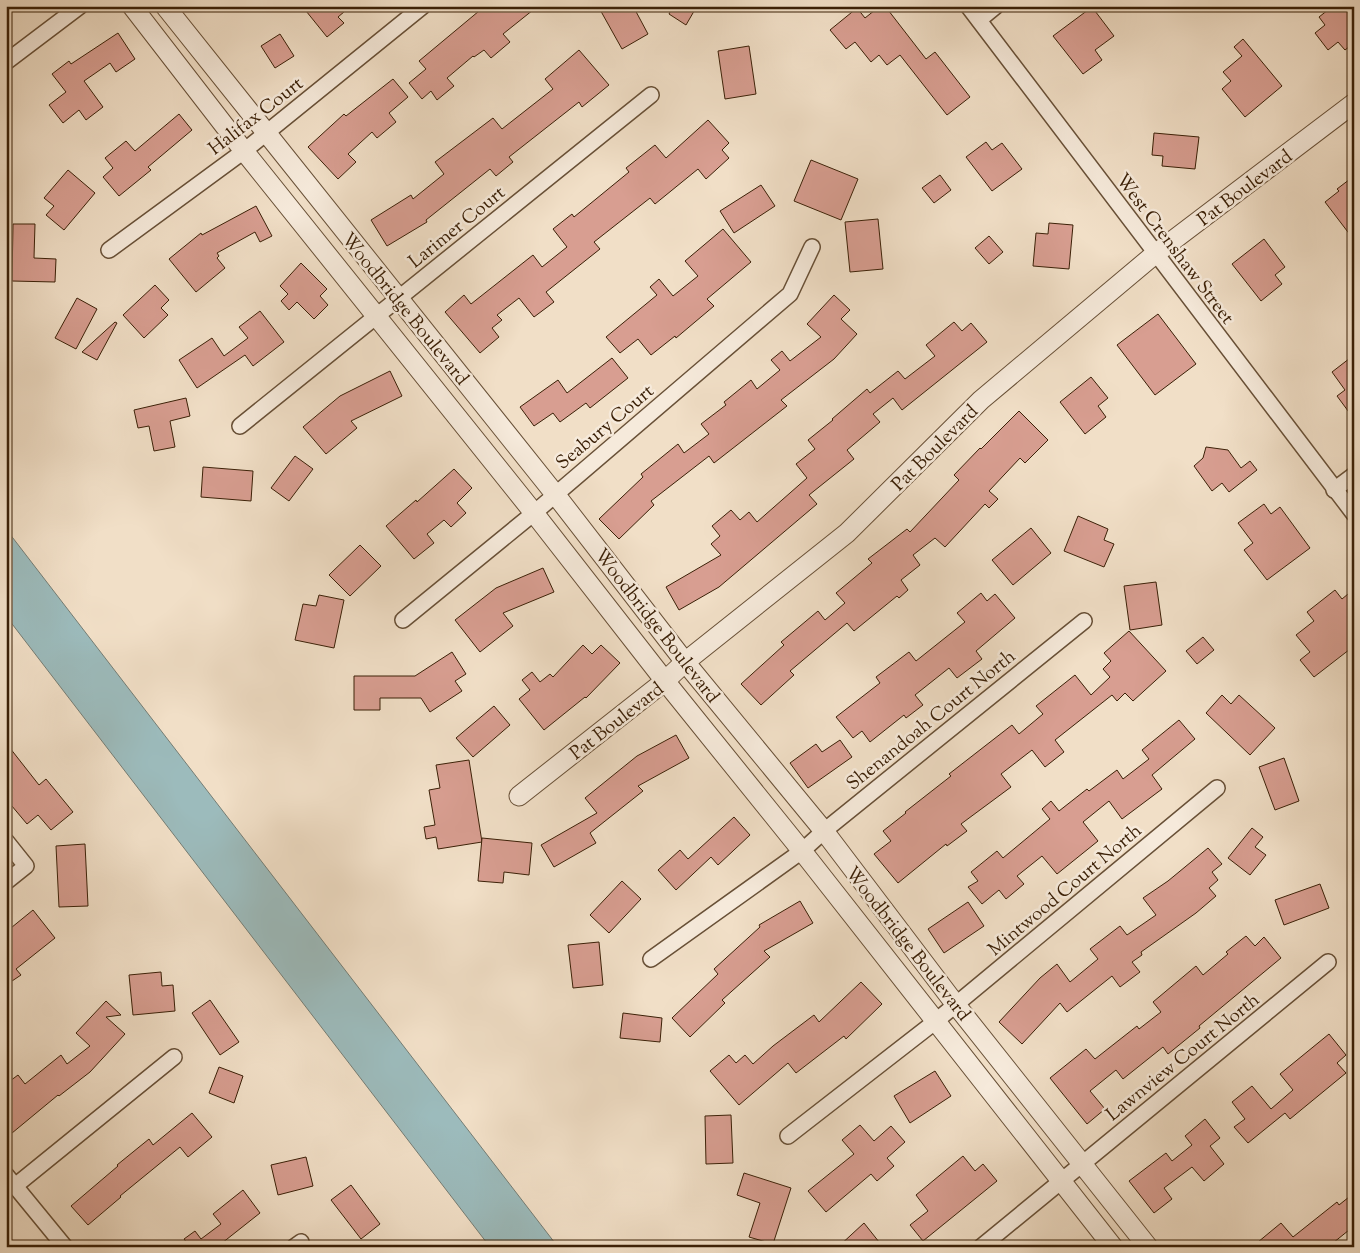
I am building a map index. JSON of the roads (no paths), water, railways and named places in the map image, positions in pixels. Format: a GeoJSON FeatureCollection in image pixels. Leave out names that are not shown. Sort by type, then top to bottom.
{"type":"FeatureCollection","features":[{"type":"Feature","properties":{"kind":"street"},"geometry":{"type":"LineString","coordinates":[[6,62],[80,6]]}},
{"type":"Feature","properties":{"kind":"street","name":"Woodbridge Boulevard"},"geometry":{"type":"LineString","coordinates":[[132,6],[244,151],[534,513],[665,681],[802,850],[1114,1247]]}},
{"type":"Feature","properties":{"kind":"street","name":"Woodbridge Boulevard"},"geometry":{"type":"LineString","coordinates":[[165,6],[556,494],[685,662],[824,831],[956,1005],[1148,1247]]}},
{"type":"Feature","properties":{"kind":"street","name":"Halifax Court"},"geometry":{"type":"LineString","coordinates":[[109,250],[244,151],[423,6]]}},
{"type":"Feature","properties":{"kind":"street","name":"West Crenshaw Street"},"geometry":{"type":"LineString","coordinates":[[968,6],[1354,514]]}},
{"type":"Feature","properties":{"kind":"street"},"geometry":{"type":"LineString","coordinates":[[979,20],[996,6]]}},
{"type":"Feature","properties":{"kind":"street","name":"Larimer Court"},"geometry":{"type":"LineString","coordinates":[[240,426],[651,95]]}},
{"type":"Feature","properties":{"kind":"street","name":"Pat Boulevard"},"geometry":{"type":"LineString","coordinates":[[519,796],[665,681],[685,662],[847,533],[981,400],[1156,254],[1354,103]]}},
{"type":"Feature","properties":{"kind":"street","name":"Seabury Court"},"geometry":{"type":"LineString","coordinates":[[403,620],[534,513],[790,294],[812,247]]}},
{"type":"Feature","properties":{"kind":"street"},"geometry":{"type":"LineString","coordinates":[[1334,490],[1354,475]]}},
{"type":"Feature","properties":{"kind":"street","name":"Shenandoah Court North"},"geometry":{"type":"LineString","coordinates":[[651,959],[802,850],[1084,621]]}},
{"type":"Feature","properties":{"kind":"street","name":"Mintwood Court North"},"geometry":{"type":"LineString","coordinates":[[788,1136],[956,1005],[1217,788]]}},
{"type":"Feature","properties":{"kind":"street"},"geometry":{"type":"LineString","coordinates":[[6,841],[26,866],[6,882]]}},
{"type":"Feature","properties":{"kind":"street","name":"Lawnview Court North"},"geometry":{"type":"LineString","coordinates":[[980,1247],[1328,962]]}},
{"type":"Feature","properties":{"kind":"street"},"geometry":{"type":"LineString","coordinates":[[65,1247],[11,1180],[174,1057]]}},
{"type":"Feature","properties":{"kind":"water"},"geometry":{"type":"Polygon","coordinates":[[[6,529],[558,1247],[490,1247],[6,616],[6,529]]]}}]}
